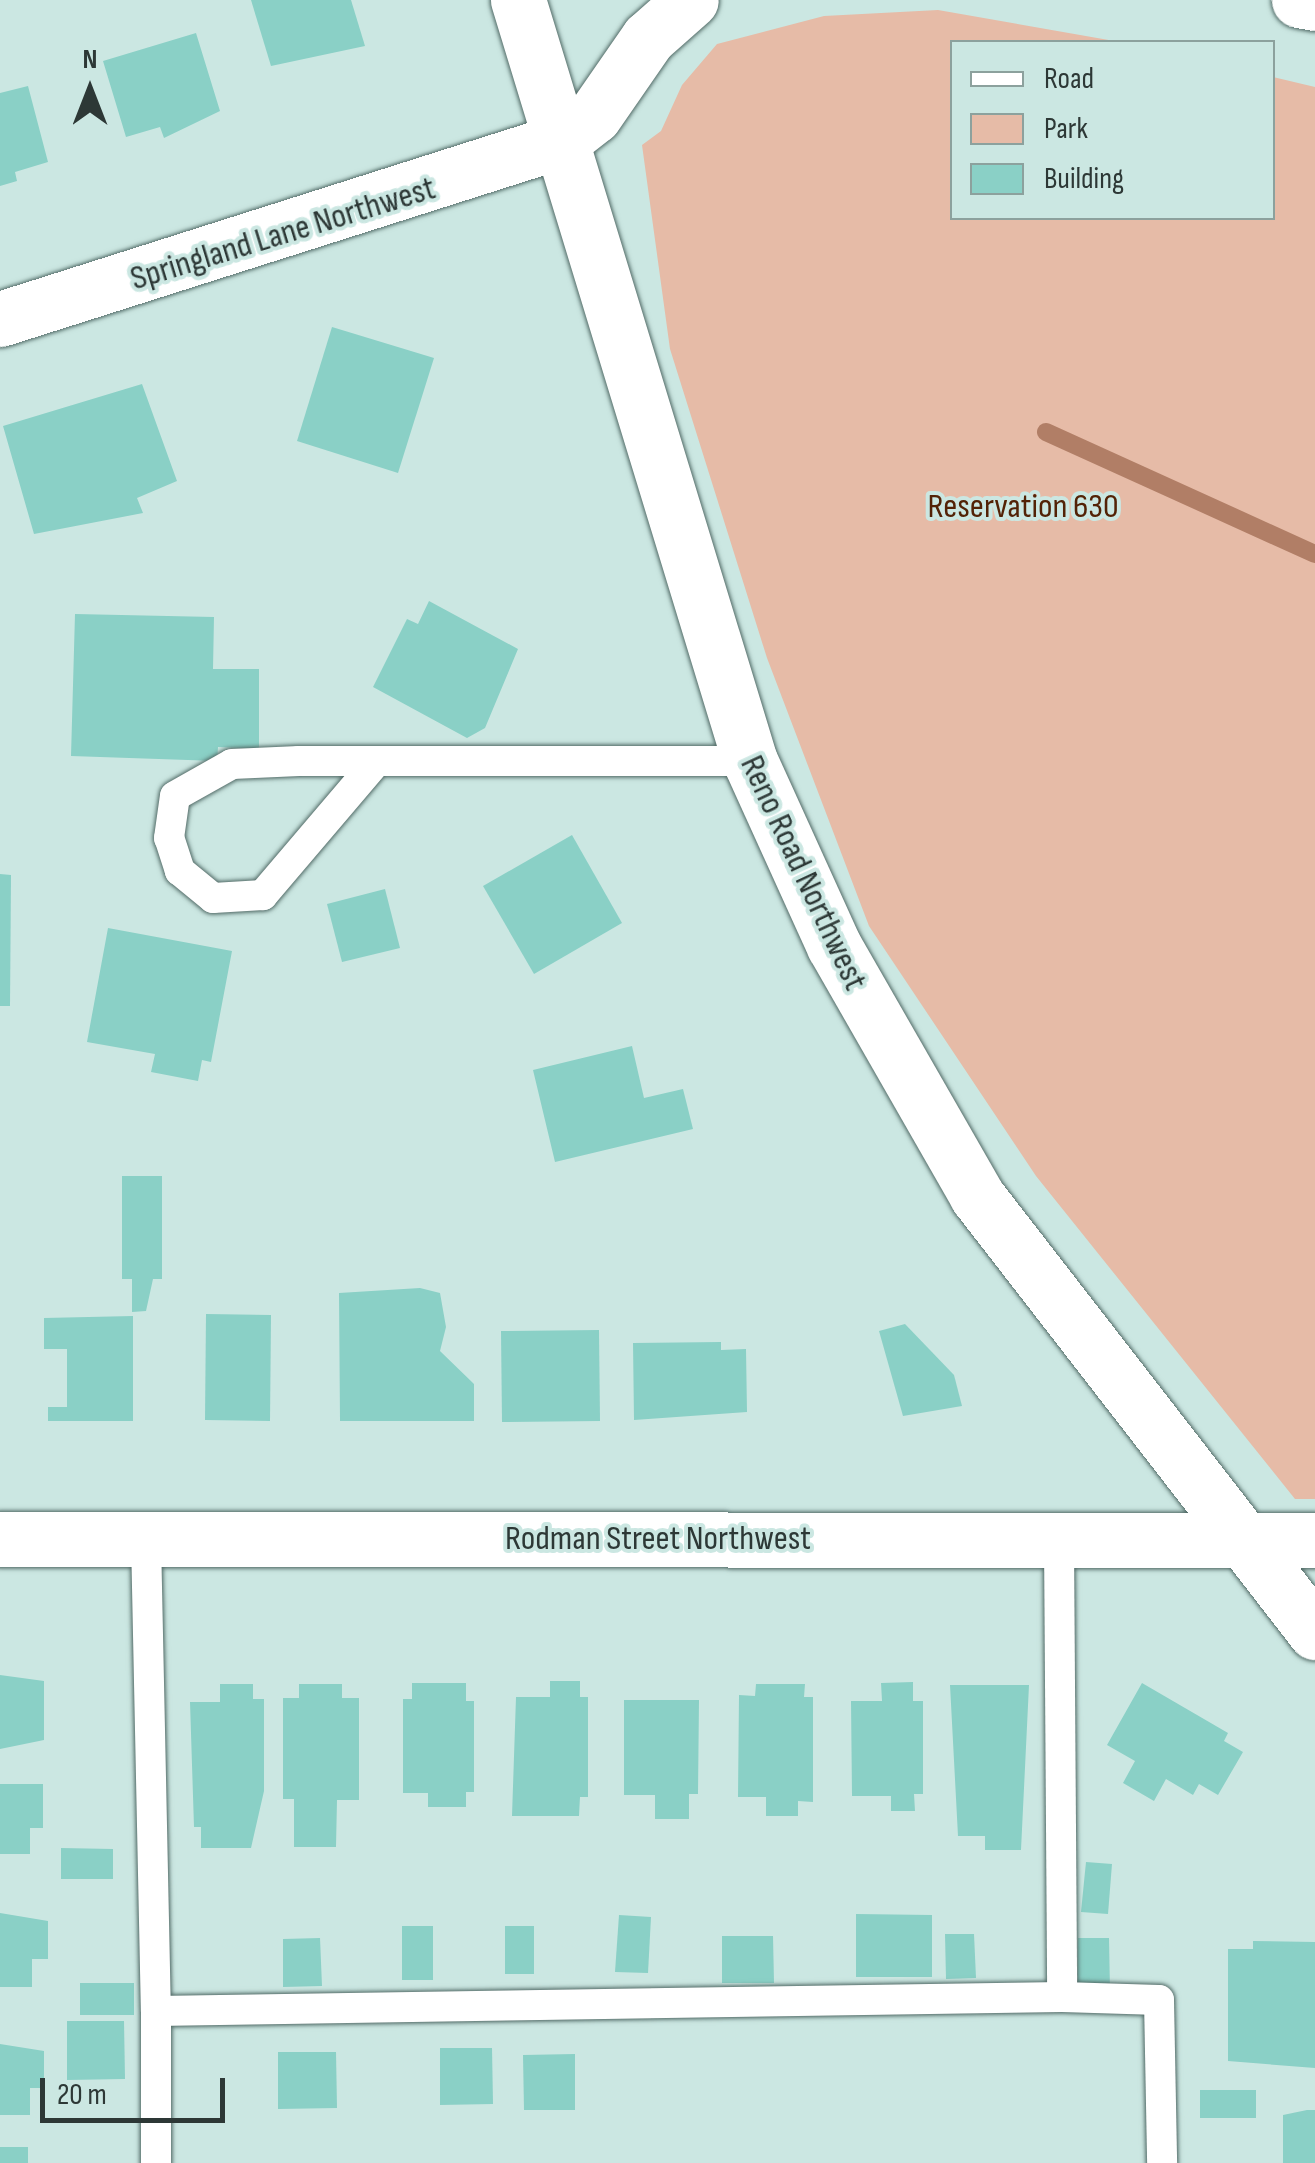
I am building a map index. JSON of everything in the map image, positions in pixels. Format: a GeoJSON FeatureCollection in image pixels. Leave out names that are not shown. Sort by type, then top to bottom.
{"type":"FeatureCollection","features":[{"type":"Feature","properties":{"kind":"main road","name":"Reno Road Northwest"},"geometry":{"type":"LineString","coordinates":[[518,0],[750,762],[881,1038],[959,1170],[1315,1632]]}},
{"type":"Feature","properties":{"kind":"main road"},"geometry":{"type":"LineString","coordinates":[[563,140],[594,116],[648,38],[692,0]]}},
{"type":"Feature","properties":{"kind":"main road"},"geometry":{"type":"LineString","coordinates":[[1299,0],[1315,3]]}},
{"type":"Feature","properties":{"kind":"main road","name":"Springland Lane Northwest"},"geometry":{"type":"LineString","coordinates":[[0,319],[563,140]]}},
{"type":"Feature","properties":{"kind":"main road","name":"Rodman Street Northwest"},"geometry":{"type":"LineString","coordinates":[[0,1539],[1315,1540]]}},
{"type":"Feature","properties":{"kind":"lane"},"geometry":{"type":"LineString","coordinates":[[376,762],[263,895],[213,898],[180,870],[170,838],[175,796],[204,774],[232,764],[376,762],[750,762]]}},
{"type":"Feature","properties":{"kind":"lane"},"geometry":{"type":"LineString","coordinates":[[146,1539],[156,2163]]}},
{"type":"Feature","properties":{"kind":"lane"},"geometry":{"type":"LineString","coordinates":[[1059,1540],[1062,1997]]}},
{"type":"Feature","properties":{"kind":"lane"},"geometry":{"type":"LineString","coordinates":[[156,2011],[1062,1997],[1159,2000],[1162,2163]]}},
{"type":"Feature","properties":{"kind":"green space","name":"Reservation 630"},"geometry":{"type":"Polygon","coordinates":[[[938,10],[1109,40],[950,40],[950,220],[1275,220],[1275,77],[1315,87],[1315,1499],[1295,1499],[1036,1176],[869,926],[767,658],[670,349],[642,145],[661,131],[682,85],[717,44],[824,16],[938,10]]]}},
{"type":"Feature","properties":{"kind":"building"},"geometry":{"type":"Polygon","coordinates":[[[251,0],[351,0],[365,46],[271,66],[251,0]]]}},
{"type":"Feature","properties":{"kind":"building"},"geometry":{"type":"Polygon","coordinates":[[[196,33],[220,111],[164,138],[160,127],[126,137],[103,61],[196,33]]]}},
{"type":"Feature","properties":{"kind":"building"},"geometry":{"type":"Polygon","coordinates":[[[28,86],[48,162],[15,172],[17,181],[0,186],[0,93],[28,86]]]}},
{"type":"Feature","properties":{"kind":"building"},"geometry":{"type":"Polygon","coordinates":[[[332,327],[434,358],[398,473],[297,441],[332,327]]]}},
{"type":"Feature","properties":{"kind":"building"},"geometry":{"type":"Polygon","coordinates":[[[142,384],[177,481],[137,498],[143,513],[34,534],[3,426],[142,384]]]}},
{"type":"Feature","properties":{"kind":"building"},"geometry":{"type":"Polygon","coordinates":[[[429,601],[518,649],[485,728],[467,738],[373,687],[407,619],[418,624],[429,601]]]}},
{"type":"Feature","properties":{"kind":"building"},"geometry":{"type":"Polygon","coordinates":[[[75,614],[214,617],[213,669],[259,669],[259,749],[218,747],[217,761],[71,756],[75,614]]]}},
{"type":"Feature","properties":{"kind":"building"},"geometry":{"type":"Polygon","coordinates":[[[572,835],[622,923],[534,974],[483,886],[572,835]]]}},
{"type":"Feature","properties":{"kind":"building"},"geometry":{"type":"Polygon","coordinates":[[[0,874],[11,875],[10,1006],[0,1006],[0,874]]]}},
{"type":"Feature","properties":{"kind":"building"},"geometry":{"type":"Polygon","coordinates":[[[385,889],[400,948],[342,962],[327,904],[385,889]]]}},
{"type":"Feature","properties":{"kind":"building"},"geometry":{"type":"Polygon","coordinates":[[[108,928],[232,951],[211,1062],[202,1060],[198,1081],[151,1072],[155,1054],[87,1042],[108,928]]]}},
{"type":"Feature","properties":{"kind":"building"},"geometry":{"type":"Polygon","coordinates":[[[632,1046],[644,1098],[683,1089],[693,1129],[555,1162],[533,1070],[632,1046]]]}},
{"type":"Feature","properties":{"kind":"building"},"geometry":{"type":"Polygon","coordinates":[[[122,1176],[162,1176],[162,1279],[153,1279],[146,1311],[132,1312],[132,1279],[122,1279],[122,1176]]]}},
{"type":"Feature","properties":{"kind":"building"},"geometry":{"type":"Polygon","coordinates":[[[420,1288],[440,1293],[446,1327],[440,1351],[474,1384],[474,1421],[340,1421],[339,1293],[420,1288]]]}},
{"type":"Feature","properties":{"kind":"building"},"geometry":{"type":"Polygon","coordinates":[[[206,1314],[271,1315],[270,1421],[205,1420],[206,1314]]]}},
{"type":"Feature","properties":{"kind":"building"},"geometry":{"type":"Polygon","coordinates":[[[133,1316],[133,1421],[48,1421],[48,1407],[67,1407],[67,1349],[44,1349],[44,1318],[133,1316]]]}},
{"type":"Feature","properties":{"kind":"building"},"geometry":{"type":"Polygon","coordinates":[[[905,1324],[954,1375],[962,1406],[903,1416],[879,1331],[905,1324]]]}},
{"type":"Feature","properties":{"kind":"building"},"geometry":{"type":"Polygon","coordinates":[[[599,1330],[600,1421],[502,1422],[501,1331],[599,1330]]]}},
{"type":"Feature","properties":{"kind":"building"},"geometry":{"type":"Polygon","coordinates":[[[721,1342],[721,1350],[746,1349],[747,1412],[634,1420],[633,1343],[721,1342]]]}},
{"type":"Feature","properties":{"kind":"building"},"geometry":{"type":"Polygon","coordinates":[[[0,1675],[44,1681],[44,1740],[0,1749],[0,1675]]]}},
{"type":"Feature","properties":{"kind":"building"},"geometry":{"type":"Polygon","coordinates":[[[550,1681],[580,1681],[580,1697],[588,1697],[588,1797],[580,1797],[579,1816],[512,1816],[516,1697],[550,1697],[550,1681]]]}},
{"type":"Feature","properties":{"kind":"building"},"geometry":{"type":"Polygon","coordinates":[[[913,1682],[913,1701],[923,1701],[923,1794],[914,1794],[915,1811],[891,1811],[891,1796],[852,1796],[851,1701],[882,1701],[881,1683],[913,1682]]]}},
{"type":"Feature","properties":{"kind":"building"},"geometry":{"type":"Polygon","coordinates":[[[412,1683],[466,1683],[466,1701],[474,1701],[474,1792],[466,1792],[466,1807],[428,1807],[428,1793],[403,1793],[403,1699],[412,1699],[412,1683]]]}},
{"type":"Feature","properties":{"kind":"building"},"geometry":{"type":"Polygon","coordinates":[[[1142,1683],[1228,1733],[1224,1741],[1243,1752],[1218,1795],[1199,1784],[1193,1795],[1166,1779],[1154,1801],[1123,1783],[1135,1761],[1107,1745],[1142,1683]]]}},
{"type":"Feature","properties":{"kind":"building"},"geometry":{"type":"Polygon","coordinates":[[[220,1684],[253,1684],[253,1699],[264,1699],[264,1791],[251,1848],[201,1848],[201,1827],[194,1827],[190,1702],[220,1702],[220,1684]]]}},
{"type":"Feature","properties":{"kind":"building"},"geometry":{"type":"Polygon","coordinates":[[[299,1684],[342,1684],[342,1698],[359,1698],[359,1800],[337,1800],[336,1847],[294,1847],[294,1799],[283,1799],[283,1698],[299,1698],[299,1684]]]}},
{"type":"Feature","properties":{"kind":"building"},"geometry":{"type":"Polygon","coordinates":[[[756,1684],[805,1684],[804,1697],[813,1697],[813,1802],[798,1801],[798,1816],[766,1816],[766,1797],[738,1797],[739,1695],[755,1696],[756,1684]]]}},
{"type":"Feature","properties":{"kind":"building"},"geometry":{"type":"Polygon","coordinates":[[[950,1685],[1029,1685],[1021,1850],[985,1850],[985,1836],[958,1836],[950,1685]]]}},
{"type":"Feature","properties":{"kind":"building"},"geometry":{"type":"Polygon","coordinates":[[[624,1700],[699,1700],[698,1794],[689,1794],[689,1819],[655,1819],[655,1795],[624,1795],[624,1700]]]}},
{"type":"Feature","properties":{"kind":"building"},"geometry":{"type":"Polygon","coordinates":[[[0,1784],[43,1784],[43,1828],[30,1828],[30,1854],[0,1854],[0,1784]]]}},
{"type":"Feature","properties":{"kind":"building"},"geometry":{"type":"Polygon","coordinates":[[[61,1848],[113,1849],[113,1879],[61,1879],[61,1848]]]}},
{"type":"Feature","properties":{"kind":"building"},"geometry":{"type":"Polygon","coordinates":[[[1086,1862],[1112,1864],[1108,1914],[1081,1912],[1086,1862]]]}},
{"type":"Feature","properties":{"kind":"building"},"geometry":{"type":"Polygon","coordinates":[[[0,1913],[48,1921],[48,1959],[32,1959],[32,1987],[0,1987],[0,1913]]]}},
{"type":"Feature","properties":{"kind":"building"},"geometry":{"type":"Polygon","coordinates":[[[856,1914],[932,1915],[932,1977],[856,1977],[856,1914]]]}},
{"type":"Feature","properties":{"kind":"building"},"geometry":{"type":"Polygon","coordinates":[[[619,1915],[651,1917],[648,1973],[615,1972],[619,1915]]]}},
{"type":"Feature","properties":{"kind":"building"},"geometry":{"type":"Polygon","coordinates":[[[402,1926],[433,1926],[433,1980],[402,1980],[402,1926]]]}},
{"type":"Feature","properties":{"kind":"building"},"geometry":{"type":"Polygon","coordinates":[[[505,1926],[534,1926],[534,1974],[505,1974],[505,1926]]]}},
{"type":"Feature","properties":{"kind":"building"},"geometry":{"type":"Polygon","coordinates":[[[945,1934],[974,1934],[976,1978],[946,1979],[945,1934]]]}},
{"type":"Feature","properties":{"kind":"building"},"geometry":{"type":"Polygon","coordinates":[[[722,1936],[773,1936],[774,1983],[722,1983],[722,1936]]]}},
{"type":"Feature","properties":{"kind":"building"},"geometry":{"type":"Polygon","coordinates":[[[320,1938],[322,1986],[283,1987],[283,1939],[320,1938]]]}},
{"type":"Feature","properties":{"kind":"building"},"geometry":{"type":"Polygon","coordinates":[[[1078,1938],[1109,1938],[1110,1992],[1078,1992],[1078,1938]]]}},
{"type":"Feature","properties":{"kind":"building"},"geometry":{"type":"Polygon","coordinates":[[[1253,1941],[1315,1942],[1315,2068],[1228,2061],[1228,1949],[1253,1949],[1253,1941]]]}},
{"type":"Feature","properties":{"kind":"building"},"geometry":{"type":"Polygon","coordinates":[[[80,1983],[134,1983],[134,2015],[80,2015],[80,1983]]]}},
{"type":"Feature","properties":{"kind":"building"},"geometry":{"type":"Polygon","coordinates":[[[67,2021],[124,2021],[125,2079],[67,2080],[67,2021]]]}},
{"type":"Feature","properties":{"kind":"building"},"geometry":{"type":"Polygon","coordinates":[[[0,2044],[44,2051],[44,2088],[30,2088],[30,2115],[0,2115],[0,2044]]]}},
{"type":"Feature","properties":{"kind":"building"},"geometry":{"type":"Polygon","coordinates":[[[440,2048],[492,2048],[493,2104],[440,2105],[440,2048]]]}},
{"type":"Feature","properties":{"kind":"building"},"geometry":{"type":"Polygon","coordinates":[[[278,2052],[336,2052],[337,2108],[278,2109],[278,2052]]]}},
{"type":"Feature","properties":{"kind":"building"},"geometry":{"type":"Polygon","coordinates":[[[575,2054],[575,2110],[524,2110],[523,2055],[575,2054]]]}},
{"type":"Feature","properties":{"kind":"building"},"geometry":{"type":"Polygon","coordinates":[[[1200,2090],[1256,2090],[1256,2118],[1200,2118],[1200,2090]]]}},
{"type":"Feature","properties":{"kind":"building"},"geometry":{"type":"Polygon","coordinates":[[[1315,2110],[1315,2163],[1283,2163],[1283,2115],[1315,2110]]]}},
{"type":"Feature","properties":{"kind":"building"},"geometry":{"type":"Polygon","coordinates":[[[0,2147],[28,2147],[28,2163],[0,2163],[0,2147]]]}},
{"type":"Feature","properties":{"kind":"waterway"},"geometry":{"type":"LineString","coordinates":[[1046,432],[1315,554]]}}]}
